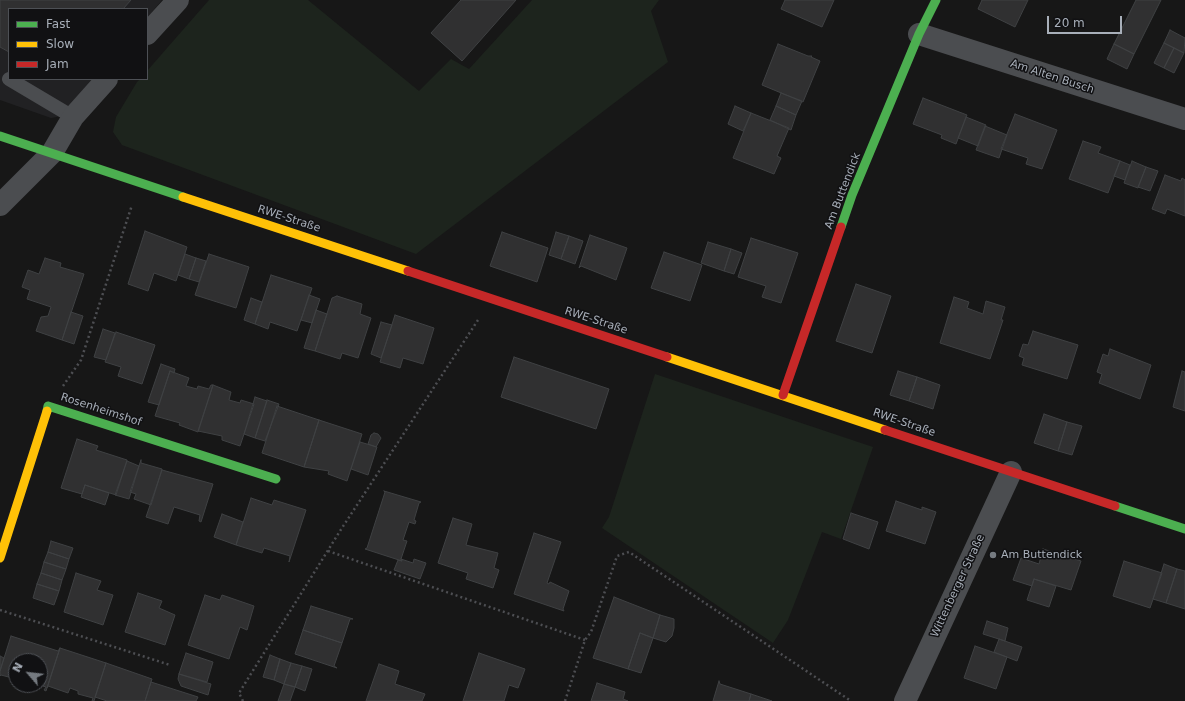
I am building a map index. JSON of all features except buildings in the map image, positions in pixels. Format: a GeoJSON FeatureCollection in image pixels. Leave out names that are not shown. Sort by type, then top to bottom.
{"type":"FeatureCollection","features":[{"type":"Feature","properties":{"kind":"street"},"geometry":{"type":"LineString","coordinates":[[148,33],[178,0]]}},
{"type":"Feature","properties":{"kind":"street","name":"Am Buttendick"},"geometry":{"type":"LineString","coordinates":[[783,395],[852,195],[919,34],[936,0]]}},
{"type":"Feature","properties":{"kind":"street","name":"Am Alten Busch"},"geometry":{"type":"LineString","coordinates":[[919,34],[1185,119]]}},
{"type":"Feature","properties":{"kind":"street"},"geometry":{"type":"LineString","coordinates":[[0,204],[52,153],[73,117],[106,80]]}},
{"type":"Feature","properties":{"kind":"street","name":"RWE-Straße"},"geometry":{"type":"LineString","coordinates":[[0,136],[1185,529]]}},
{"type":"Feature","properties":{"kind":"street","name":"Rosenheimshof"},"geometry":{"type":"LineString","coordinates":[[0,558],[48,406],[276,479]]}},
{"type":"Feature","properties":{"kind":"street","name":"Wittenberger Straße"},"geometry":{"type":"LineString","coordinates":[[905,701],[1011,472]]}},
{"type":"Feature","properties":{"kind":"lane"},"geometry":{"type":"LineString","coordinates":[[11,80],[73,117]]}},
{"type":"Feature","properties":{"kind":"path"},"geometry":{"type":"LineString","coordinates":[[48,406],[81,360],[139,182]]}},
{"type":"Feature","properties":{"kind":"path"},"geometry":{"type":"LineString","coordinates":[[242,701],[239,693],[328,551],[492,299]]}},
{"type":"Feature","properties":{"kind":"path"},"geometry":{"type":"LineString","coordinates":[[328,551],[585,640]]}},
{"type":"Feature","properties":{"kind":"path"},"geometry":{"type":"LineString","coordinates":[[565,701],[585,640],[591,632],[617,556],[629,552],[851,701]]}},
{"type":"Feature","properties":{"kind":"path"},"geometry":{"type":"LineString","coordinates":[[0,610],[170,665]]}},
{"type":"Feature","properties":{"kind":"shaded area"},"geometry":{"type":"Polygon","coordinates":[[[0,0],[162,0],[148,17],[148,8],[8,8],[8,80],[95,80],[62,116],[51,118],[0,100],[0,0]]]}},
{"type":"Feature","properties":{"kind":"shaded area"},"geometry":{"type":"Polygon","coordinates":[[[209,0],[308,0],[419,91],[451,59],[469,69],[532,0],[659,0],[651,11],[668,62],[416,254],[122,145],[113,132],[116,117],[137,82],[139,80],[148,80],[148,70],[209,0]]]}},
{"type":"Feature","properties":{"kind":"shaded area"},"geometry":{"type":"Polygon","coordinates":[[[655,374],[873,447],[841,539],[822,532],[788,620],[773,643],[602,528],[609,517],[655,374]]]}},
{"type":"Feature","properties":{"kind":"traffic: fast"},"geometry":{"type":"LineString","coordinates":[[841,227],[852,195],[919,34],[936,0]]}},
{"type":"Feature","properties":{"kind":"traffic: fast"},"geometry":{"type":"LineString","coordinates":[[0,136],[183,197]]}},
{"type":"Feature","properties":{"kind":"traffic: fast"},"geometry":{"type":"LineString","coordinates":[[47,411],[48,406],[276,479]]}},
{"type":"Feature","properties":{"kind":"traffic: fast"},"geometry":{"type":"LineString","coordinates":[[1115,506],[1185,529]]}},
{"type":"Feature","properties":{"kind":"traffic: slow"},"geometry":{"type":"LineString","coordinates":[[183,197],[408,271]]}},
{"type":"Feature","properties":{"kind":"traffic: slow"},"geometry":{"type":"LineString","coordinates":[[667,357],[885,430]]}},
{"type":"Feature","properties":{"kind":"traffic: slow"},"geometry":{"type":"LineString","coordinates":[[0,558],[47,411]]}},
{"type":"Feature","properties":{"kind":"traffic: jam"},"geometry":{"type":"LineString","coordinates":[[783,395],[841,227]]}},
{"type":"Feature","properties":{"kind":"traffic: jam"},"geometry":{"type":"LineString","coordinates":[[408,271],[667,357]]}},
{"type":"Feature","properties":{"kind":"traffic: jam"},"geometry":{"type":"LineString","coordinates":[[885,430],[1115,506]]}},
{"type":"Feature","properties":{"kind":"place","name":"Am Buttendick"},"geometry":{"type":"Point","coordinates":[993,555]}}]}
